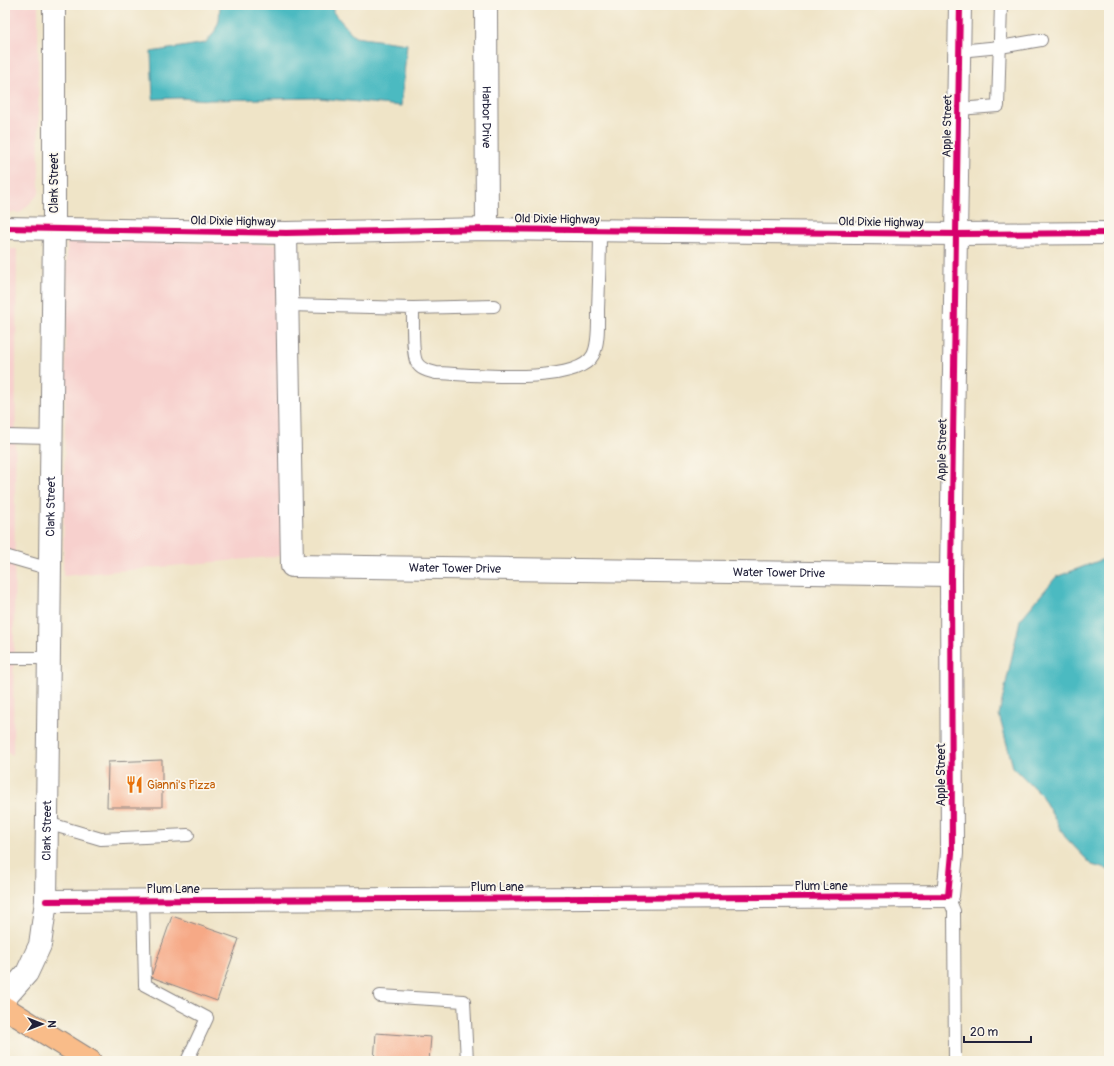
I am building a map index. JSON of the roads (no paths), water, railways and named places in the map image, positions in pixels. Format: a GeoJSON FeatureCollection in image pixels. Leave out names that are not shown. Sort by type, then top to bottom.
{"type":"FeatureCollection","features":[{"type":"Feature","properties":{"kind":"highway"},"geometry":{"type":"LineString","coordinates":[[5,1008],[90,1061]]}},
{"type":"Feature","properties":{"kind":"street","name":"Clark Street"},"geometry":{"type":"LineString","coordinates":[[5,998],[27,973],[40,945],[46,901],[54,228],[54,5]]}},
{"type":"Feature","properties":{"kind":"street","name":"Harbor Drive"},"geometry":{"type":"LineString","coordinates":[[486,5],[487,229]]}},
{"type":"Feature","properties":{"kind":"street","name":"Apple Street"},"geometry":{"type":"LineString","coordinates":[[948,896],[952,853],[951,576],[960,5]]}},
{"type":"Feature","properties":{"kind":"street","name":"Old Dixie Highway"},"geometry":{"type":"LineString","coordinates":[[5,228],[286,233],[487,229],[956,234],[1109,233]]}},
{"type":"Feature","properties":{"kind":"street","name":"Water Tower Drive"},"geometry":{"type":"LineString","coordinates":[[286,233],[292,566],[951,576]]}},
{"type":"Feature","properties":{"kind":"street","name":"Plum Lane"},"geometry":{"type":"LineString","coordinates":[[46,901],[948,896]]}},
{"type":"Feature","properties":{"kind":"lane"},"geometry":{"type":"LineString","coordinates":[[958,109],[998,106],[1001,5]]}},
{"type":"Feature","properties":{"kind":"lane"},"geometry":{"type":"LineString","coordinates":[[959,51],[1000,47],[1041,40]]}},
{"type":"Feature","properties":{"kind":"lane"},"geometry":{"type":"LineString","coordinates":[[412,308],[414,354],[416,363],[424,370],[436,373],[538,376],[571,371],[584,365],[594,355],[598,337],[600,231]]}},
{"type":"Feature","properties":{"kind":"lane"},"geometry":{"type":"LineString","coordinates":[[287,305],[412,308],[494,306]]}},
{"type":"Feature","properties":{"kind":"lane"},"geometry":{"type":"LineString","coordinates":[[5,436],[52,437]]}},
{"type":"Feature","properties":{"kind":"lane"},"geometry":{"type":"LineString","coordinates":[[5,556],[50,569]]}},
{"type":"Feature","properties":{"kind":"lane"},"geometry":{"type":"LineString","coordinates":[[5,658],[49,658]]}},
{"type":"Feature","properties":{"kind":"lane"},"geometry":{"type":"LineString","coordinates":[[47,822],[101,839],[188,835]]}},
{"type":"Feature","properties":{"kind":"lane"},"geometry":{"type":"LineString","coordinates":[[948,896],[954,911],[953,1060]]}},
{"type":"Feature","properties":{"kind":"lane"},"geometry":{"type":"LineString","coordinates":[[143,900],[145,985],[207,1018],[187,1061]]}},
{"type":"Feature","properties":{"kind":"lane"},"geometry":{"type":"LineString","coordinates":[[380,996],[464,1001],[467,1061]]}},
{"type":"Feature","properties":{"kind":"water"},"geometry":{"type":"Polygon","coordinates":[[[220,5],[333,5],[333,12],[355,37],[407,44],[401,106],[318,98],[209,100],[179,98],[153,99],[151,52],[205,43],[214,33],[219,21],[220,5]]]}},
{"type":"Feature","properties":{"kind":"water"},"geometry":{"type":"Polygon","coordinates":[[[1109,557],[1109,870],[1092,865],[1065,837],[1041,795],[1013,767],[999,715],[1020,620],[1056,577],[1109,557]]]}},
{"type":"Feature","properties":{"kind":"place","name":"Gianni's Pizza"},"geometry":{"type":"Point","coordinates":[134,785]}}]}
